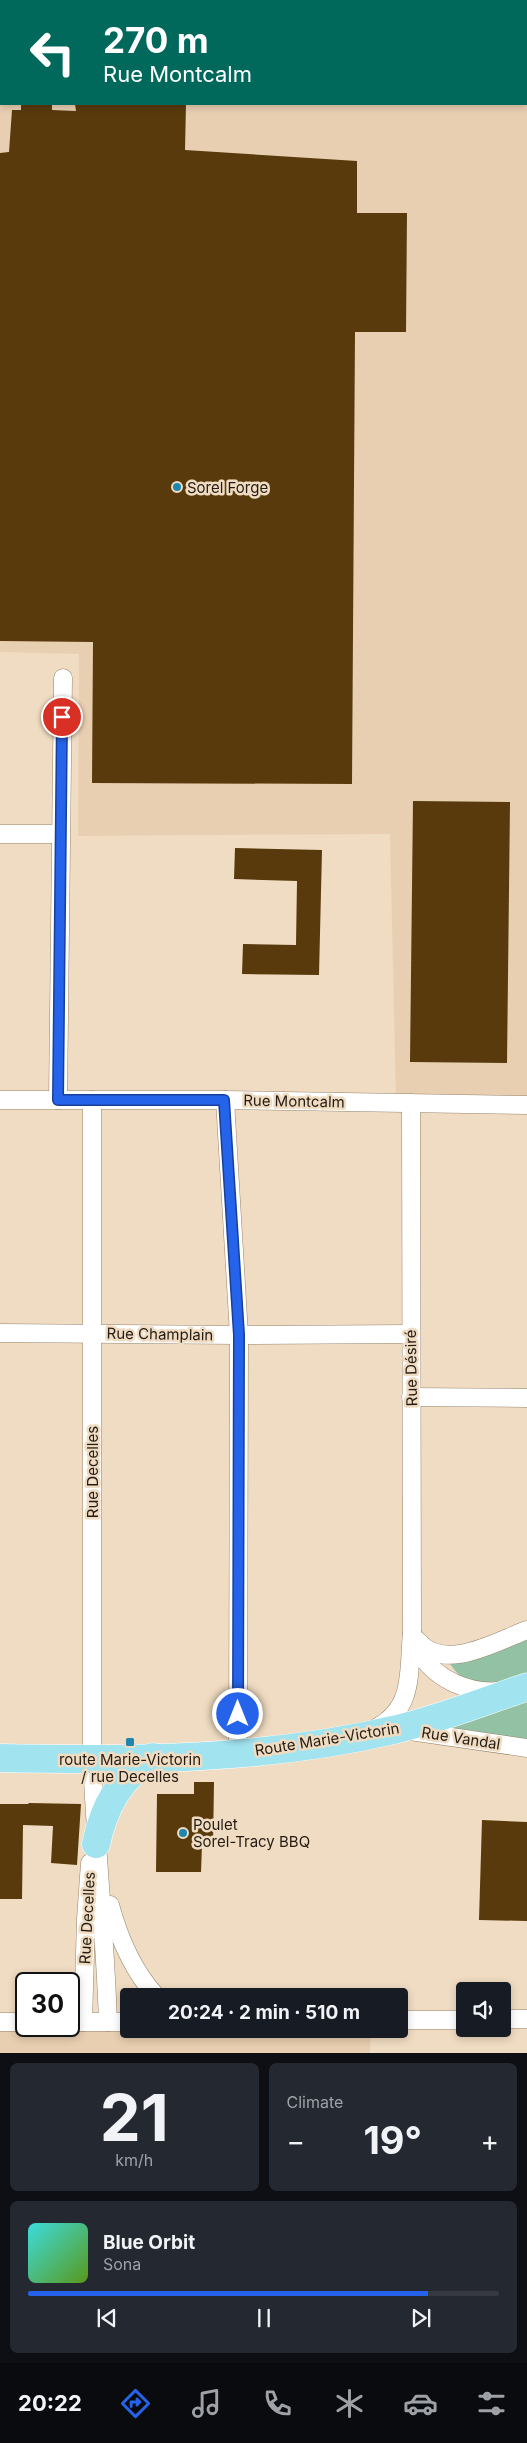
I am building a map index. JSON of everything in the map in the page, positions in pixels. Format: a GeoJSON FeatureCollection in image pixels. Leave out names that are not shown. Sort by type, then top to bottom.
{"type":"FeatureCollection","features":[{"type":"Feature","properties":{"kind":"main road","name":"Route Marie-Victorin"},"geometry":{"type":"LineString","coordinates":[[0,1758],[92,1760],[153,1758],[238,1753],[360,1737],[395,1730],[524,1688]]}},
{"type":"Feature","properties":{"kind":"main road"},"geometry":{"type":"LineString","coordinates":[[96,1844],[101,1822],[117,1790],[136,1768],[153,1758]]}},
{"type":"Feature","properties":{"kind":"street"},"geometry":{"type":"LineString","coordinates":[[58,1100],[63,678]]}},
{"type":"Feature","properties":{"kind":"street"},"geometry":{"type":"LineString","coordinates":[[0,834],[60,834]]}},
{"type":"Feature","properties":{"kind":"street","name":"Rue Montcalm"},"geometry":{"type":"LineString","coordinates":[[0,1100],[224,1100],[527,1105]]}},
{"type":"Feature","properties":{"kind":"street","name":"Rue Decelles"},"geometry":{"type":"LineString","coordinates":[[92,1100],[92,1760],[96,1844],[104,1922],[108,2022]]}},
{"type":"Feature","properties":{"kind":"street"},"geometry":{"type":"LineString","coordinates":[[224,1100],[239,1335],[238,1753]]}},
{"type":"Feature","properties":{"kind":"street","name":"Rue Désiré"},"geometry":{"type":"LineString","coordinates":[[360,1737],[391,1720],[403,1703],[412,1633],[411,1103]]}},
{"type":"Feature","properties":{"kind":"street","name":"Rue Champlain"},"geometry":{"type":"LineString","coordinates":[[0,1333],[410,1334]]}},
{"type":"Feature","properties":{"kind":"street"},"geometry":{"type":"LineString","coordinates":[[412,1397],[527,1398]]}},
{"type":"Feature","properties":{"kind":"street"},"geometry":{"type":"LineString","coordinates":[[412,1633],[425,1649],[446,1656],[465,1653],[527,1630]]}},
{"type":"Feature","properties":{"kind":"street","name":"Rue Désiré"},"geometry":{"type":"LineString","coordinates":[[412,1633],[421,1655],[437,1673],[448,1680],[462,1686],[487,1692],[524,1688]]}},
{"type":"Feature","properties":{"kind":"street","name":"Rue Vandal"},"geometry":{"type":"LineString","coordinates":[[395,1730],[424,1731],[527,1748]]}},
{"type":"Feature","properties":{"kind":"street"},"geometry":{"type":"LineString","coordinates":[[96,1844],[114,1921],[143,1982],[149,1988]]}},
{"type":"Feature","properties":{"kind":"street","name":"Rue Decelles"},"geometry":{"type":"LineString","coordinates":[[80,1981],[89,1866],[96,1844]]}},
{"type":"Feature","properties":{"kind":"street"},"geometry":{"type":"LineString","coordinates":[[511,2020],[527,2019]]}},
{"type":"Feature","properties":{"kind":"street"},"geometry":{"type":"LineString","coordinates":[[408,2020],[456,2020]]}},
{"type":"Feature","properties":{"kind":"street"},"geometry":{"type":"LineString","coordinates":[[0,2022],[15,2022]]}},
{"type":"Feature","properties":{"kind":"street"},"geometry":{"type":"LineString","coordinates":[[80,2022],[120,2022]]}},
{"type":"Feature","properties":{"kind":"shaded area"},"geometry":{"type":"Polygon","coordinates":[[[0,105],[527,105],[527,1105],[396,1103],[390,834],[78,836],[79,654],[0,652],[0,105]]]}},
{"type":"Feature","properties":{"kind":"shaded area"},"geometry":{"type":"Polygon","coordinates":[[[0,2022],[15,2024],[15,2037],[80,2037],[80,2028],[120,2029],[120,2038],[371,2038],[370,2053],[0,2053],[0,2022]]]}},
{"type":"Feature","properties":{"kind":"green space"},"geometry":{"type":"Polygon","coordinates":[[[527,1630],[527,1748],[424,1731],[518,1690],[485,1686],[467,1680],[452,1667],[446,1656],[527,1630]]]}},
{"type":"Feature","properties":{"kind":"building","name":"Sorel Forge"},"geometry":{"type":"Polygon","coordinates":[[[21,105],[52,105],[52,110],[76,111],[75,105],[186,105],[185,150],[357,161],[357,213],[407,213],[406,332],[355,332],[352,784],[92,783],[93,642],[0,641],[0,153],[9,152],[12,110],[21,110],[21,105]]]}},
{"type":"Feature","properties":{"kind":"building"},"geometry":{"type":"Polygon","coordinates":[[[413,801],[510,802],[507,1063],[410,1062],[413,801]]]}},
{"type":"Feature","properties":{"kind":"building"},"geometry":{"type":"Polygon","coordinates":[[[235,848],[322,850],[319,975],[242,974],[243,944],[296,945],[297,881],[234,879],[235,848]]]}},
{"type":"Feature","properties":{"kind":"building"},"geometry":{"type":"Polygon","coordinates":[[[194,1782],[214,1782],[213,1845],[202,1845],[201,1872],[156,1872],[157,1794],[194,1794],[194,1782]]]}},
{"type":"Feature","properties":{"kind":"building"},"geometry":{"type":"Polygon","coordinates":[[[0,1804],[81,1804],[77,1865],[51,1863],[53,1826],[23,1825],[22,1899],[0,1899],[0,1804]]]}},
{"type":"Feature","properties":{"kind":"building"},"geometry":{"type":"Polygon","coordinates":[[[482,1820],[527,1822],[527,1921],[479,1920],[482,1820]]]}},
{"type":"Feature","properties":{"kind":"place","name":"Sorel Forge"},"geometry":{"type":"Point","coordinates":[177,487]}},
{"type":"Feature","properties":{"kind":"place","name":"route Marie-Victorin / rue Decelles"},"geometry":{"type":"Point","coordinates":[130,1742]}},
{"type":"Feature","properties":{"kind":"place","name":"Poulet Sorel-Tracy BBQ"},"geometry":{"type":"Point","coordinates":[183,1833]}},
{"type":"Feature","properties":{"kind":"route"},"geometry":{"type":"LineString","coordinates":[[62,717],[58,1100],[224,1100],[239,1335],[238,1714]]}}]}
